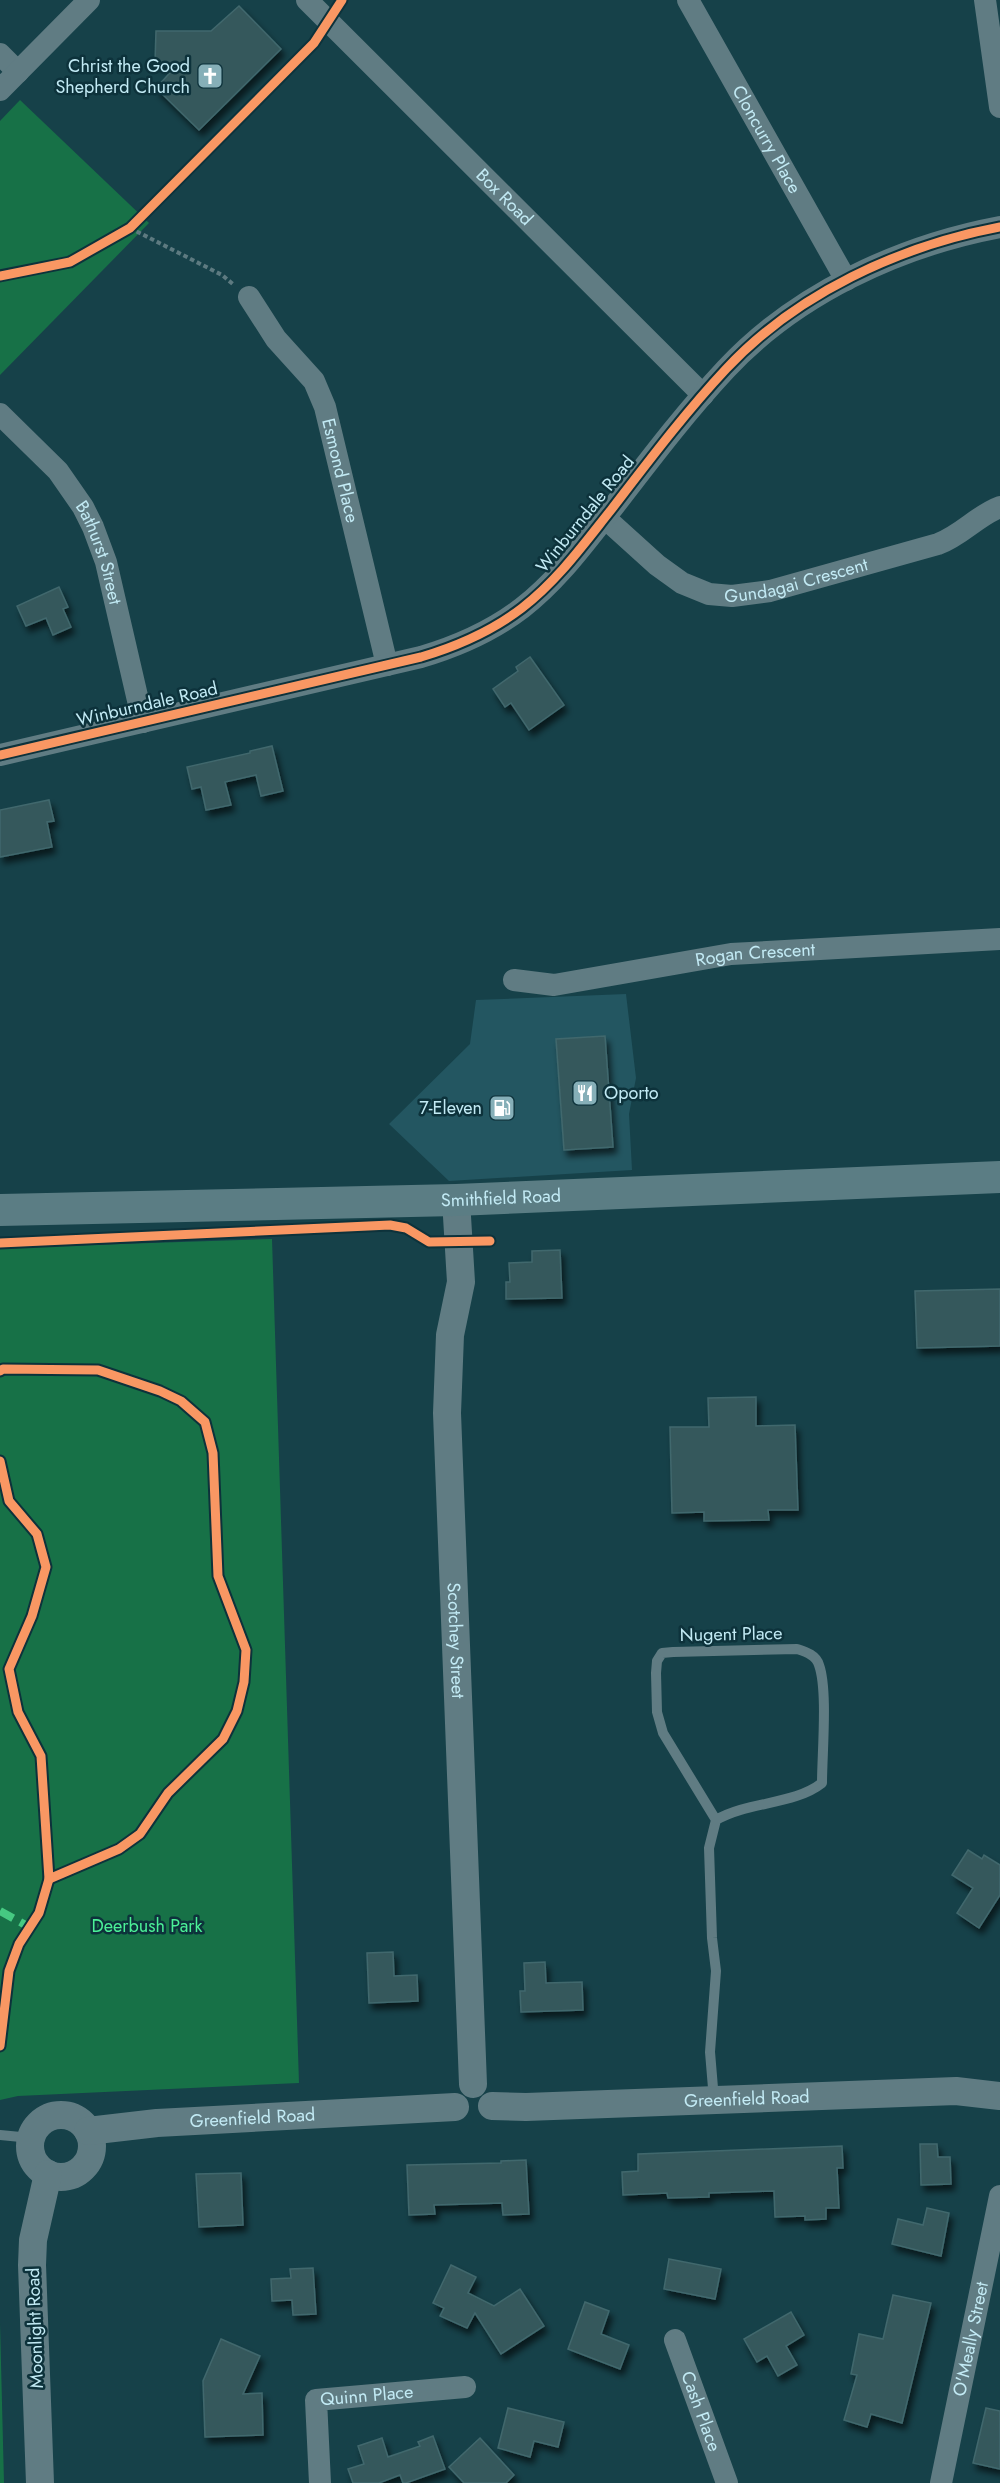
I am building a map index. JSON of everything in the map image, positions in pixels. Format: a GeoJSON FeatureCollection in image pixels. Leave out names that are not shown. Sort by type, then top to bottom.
{"type":"FeatureCollection","features":[{"type":"Feature","properties":{"kind":"main road","name":"Smithfield Road"},"geometry":{"type":"LineString","coordinates":[[0,1209],[456,1200],[1000,1177]]}},
{"type":"Feature","properties":{"kind":"street"},"geometry":{"type":"LineString","coordinates":[[0,90],[89,0]]}},
{"type":"Feature","properties":{"kind":"street","name":"Box Road"},"geometry":{"type":"LineString","coordinates":[[307,0],[703,394]]}},
{"type":"Feature","properties":{"kind":"street","name":"Cloncurry Place"},"geometry":{"type":"LineString","coordinates":[[688,0],[846,280]]}},
{"type":"Feature","properties":{"kind":"street"},"geometry":{"type":"LineString","coordinates":[[985,0],[1000,106]]}},
{"type":"Feature","properties":{"kind":"street"},"geometry":{"type":"LineString","coordinates":[[0,54],[18,72]]}},
{"type":"Feature","properties":{"kind":"street","name":"Winburndale Road"},"geometry":{"type":"LineString","coordinates":[[0,755],[421,657],[467,642],[508,618],[556,578],[703,394],[750,346],[811,300],[846,280],[939,242],[1000,227]]}},
{"type":"Feature","properties":{"kind":"street","name":"Esmond Place"},"geometry":{"type":"LineString","coordinates":[[249,297],[276,339],[306,371],[320,393],[387,665]]}},
{"type":"Feature","properties":{"kind":"street","name":"Bathurst Street"},"geometry":{"type":"LineString","coordinates":[[0,414],[58,471],[83,507],[93,527],[106,562],[143,722]]}},
{"type":"Feature","properties":{"kind":"street","name":"Gundagai Crescent"},"geometry":{"type":"LineString","coordinates":[[605,518],[657,565],[682,583],[709,594],[732,596],[770,591],[938,544],[953,538],[986,514],[1000,507]]}},
{"type":"Feature","properties":{"kind":"street","name":"Rogan Crescent"},"geometry":{"type":"LineString","coordinates":[[514,980],[554,985],[731,954],[1000,939]]}},
{"type":"Feature","properties":{"kind":"street","name":"Scotchey Street"},"geometry":{"type":"LineString","coordinates":[[456,1200],[461,1282],[450,1335],[447,1413],[473,2084]]}},
{"type":"Feature","properties":{"kind":"street"},"geometry":{"type":"LineString","coordinates":[[473,2084],[483,2086],[491,2096],[492,2106],[489,2115],[478,2122],[465,2120],[459,2116],[455,2107],[457,2092],[466,2085],[473,2084]]}},
{"type":"Feature","properties":{"kind":"street","name":"Greenfield Road"},"geometry":{"type":"LineString","coordinates":[[492,2106],[956,2091],[1000,2096]]}},
{"type":"Feature","properties":{"kind":"street","name":"Greenfield Road"},"geometry":{"type":"LineString","coordinates":[[88,2132],[157,2123],[455,2107]]}},
{"type":"Feature","properties":{"kind":"street"},"geometry":{"type":"LineString","coordinates":[[57,2115],[76,2120],[88,2132],[92,2144],[91,2154],[87,2163],[70,2176],[60,2177],[48,2174],[34,2162],[31,2138],[39,2124],[57,2115]]}},
{"type":"Feature","properties":{"kind":"street","name":"Moonlight Road"},"geometry":{"type":"LineString","coordinates":[[40,2483],[32,2265],[33,2240],[48,2174]]}},
{"type":"Feature","properties":{"kind":"street","name":"O'Meally Street"},"geometry":{"type":"LineString","coordinates":[[941,2483],[1000,2196]]}},
{"type":"Feature","properties":{"kind":"street","name":"Cash Place"},"geometry":{"type":"LineString","coordinates":[[675,2340],[727,2483]]}},
{"type":"Feature","properties":{"kind":"street","name":"Quinn Place"},"geometry":{"type":"LineString","coordinates":[[320,2483],[315,2400],[465,2387]]}},
{"type":"Feature","properties":{"kind":"lane","name":"Nugent Place"},"geometry":{"type":"LineString","coordinates":[[797,1649],[812,1655],[819,1664],[822,1686],[822,1783],[816,1788],[793,1796],[739,1808],[716,1820],[663,1733],[657,1712],[657,1661],[662,1653],[673,1652],[797,1649]]}},
{"type":"Feature","properties":{"kind":"lane"},"geometry":{"type":"LineString","coordinates":[[714,2100],[710,2052],[716,1971],[712,1938],[709,1848],[716,1820]]}},
{"type":"Feature","properties":{"kind":"lane"},"geometry":{"type":"LineString","coordinates":[[0,2135],[31,2138]]}},
{"type":"Feature","properties":{"kind":"path"},"geometry":{"type":"LineString","coordinates":[[120,234],[138,220]]}},
{"type":"Feature","properties":{"kind":"path"},"geometry":{"type":"LineString","coordinates":[[130,228],[222,275],[249,297]]}},
{"type":"Feature","properties":{"kind":"shaded area"},"geometry":{"type":"Polygon","coordinates":[[[626,994],[636,1078],[629,1114],[632,1170],[449,1181],[389,1124],[470,1044],[476,1000],[626,994]]]}},
{"type":"Feature","properties":{"kind":"green space"},"geometry":{"type":"Polygon","coordinates":[[[20,100],[149,223],[0,375],[0,121],[20,100]]]}},
{"type":"Feature","properties":{"kind":"green space","name":"Deerbush Park"},"geometry":{"type":"Polygon","coordinates":[[[272,1239],[299,2083],[18,2096],[0,2100],[0,1248],[272,1239]]]}},
{"type":"Feature","properties":{"kind":"green space"},"geometry":{"type":"Polygon","coordinates":[[[0,2323],[4,2483],[0,2483],[0,2323]]]}},
{"type":"Feature","properties":{"kind":"building","name":"Christ the Good Shepherd Church"},"geometry":{"type":"Polygon","coordinates":[[[239,6],[281,49],[199,130],[156,88],[178,64],[155,63],[156,31],[211,31],[239,6]]]}},
{"type":"Feature","properties":{"kind":"building"},"geometry":{"type":"Polygon","coordinates":[[[59,587],[68,607],[63,609],[71,627],[53,635],[46,618],[26,626],[17,606],[59,587]]]}},
{"type":"Feature","properties":{"kind":"building"},"geometry":{"type":"Polygon","coordinates":[[[530,657],[564,705],[529,730],[511,703],[505,707],[493,689],[518,671],[516,667],[530,657]]]}},
{"type":"Feature","properties":{"kind":"building"},"geometry":{"type":"Polygon","coordinates":[[[272,746],[283,791],[261,796],[256,775],[225,782],[231,805],[206,810],[201,787],[192,789],[187,767],[272,746]]]}},
{"type":"Feature","properties":{"kind":"building"},"geometry":{"type":"Polygon","coordinates":[[[49,800],[54,821],[47,822],[52,847],[0,857],[0,810],[49,800]]]}},
{"type":"Feature","properties":{"kind":"building","name":"Oporto"},"geometry":{"type":"Polygon","coordinates":[[[605,1036],[613,1147],[564,1150],[556,1039],[605,1036]]]}},
{"type":"Feature","properties":{"kind":"building"},"geometry":{"type":"Polygon","coordinates":[[[560,1250],[562,1298],[506,1299],[506,1282],[510,1282],[509,1263],[532,1262],[532,1251],[560,1250]]]}},
{"type":"Feature","properties":{"kind":"building"},"geometry":{"type":"Polygon","coordinates":[[[1000,1289],[1000,1346],[917,1348],[915,1291],[1000,1289]]]}},
{"type":"Feature","properties":{"kind":"building"},"geometry":{"type":"Polygon","coordinates":[[[756,1397],[756,1426],[795,1425],[798,1510],[768,1510],[769,1520],[704,1521],[704,1512],[672,1513],[670,1427],[709,1427],[708,1398],[756,1397]]]}},
{"type":"Feature","properties":{"kind":"building"},"geometry":{"type":"Polygon","coordinates":[[[968,1850],[982,1859],[984,1855],[1000,1865],[1000,1895],[979,1928],[957,1913],[973,1888],[952,1875],[968,1850]]]}},
{"type":"Feature","properties":{"kind":"building"},"geometry":{"type":"Polygon","coordinates":[[[393,1952],[394,1976],[417,1975],[418,2001],[369,2003],[367,1953],[393,1952]]]}},
{"type":"Feature","properties":{"kind":"building"},"geometry":{"type":"Polygon","coordinates":[[[545,1962],[546,1983],[582,1982],[583,2010],[521,2012],[520,1991],[525,1991],[524,1963],[545,1962]]]}},
{"type":"Feature","properties":{"kind":"building"},"geometry":{"type":"Polygon","coordinates":[[[920,2144],[937,2144],[938,2157],[950,2157],[951,2184],[921,2185],[920,2144]]]}},
{"type":"Feature","properties":{"kind":"building"},"geometry":{"type":"Polygon","coordinates":[[[842,2146],[843,2168],[837,2168],[839,2208],[826,2208],[826,2219],[805,2220],[805,2216],[775,2217],[774,2191],[709,2193],[709,2197],[668,2198],[667,2193],[623,2195],[622,2172],[638,2171],[638,2154],[842,2146]]]}},
{"type":"Feature","properties":{"kind":"building"},"geometry":{"type":"Polygon","coordinates":[[[526,2160],[529,2214],[503,2215],[502,2203],[434,2205],[435,2214],[409,2215],[407,2165],[501,2163],[501,2161],[526,2160]]]}},
{"type":"Feature","properties":{"kind":"building"},"geometry":{"type":"Polygon","coordinates":[[[241,2173],[243,2225],[199,2227],[196,2174],[241,2173]]]}},
{"type":"Feature","properties":{"kind":"building"},"geometry":{"type":"Polygon","coordinates":[[[927,2208],[949,2213],[941,2256],[892,2244],[898,2219],[923,2225],[927,2208]]]}},
{"type":"Feature","properties":{"kind":"building"},"geometry":{"type":"Polygon","coordinates":[[[669,2259],[721,2269],[715,2299],[664,2289],[669,2259]]]}},
{"type":"Feature","properties":{"kind":"building"},"geometry":{"type":"Polygon","coordinates":[[[451,2265],[476,2277],[468,2293],[494,2306],[520,2289],[544,2326],[501,2354],[475,2313],[467,2328],[440,2316],[444,2308],[433,2303],[451,2265]]]}},
{"type":"Feature","properties":{"kind":"building"},"geometry":{"type":"Polygon","coordinates":[[[313,2268],[316,2314],[293,2315],[292,2300],[272,2301],[271,2279],[291,2278],[290,2269],[313,2268]]]}},
{"type":"Feature","properties":{"kind":"building"},"geometry":{"type":"Polygon","coordinates":[[[893,2295],[931,2303],[902,2423],[871,2414],[867,2427],[844,2420],[857,2375],[851,2374],[859,2334],[883,2339],[893,2295]]]}},
{"type":"Feature","properties":{"kind":"building"},"geometry":{"type":"Polygon","coordinates":[[[585,2302],[609,2311],[601,2334],[629,2345],[620,2369],[568,2349],[585,2302]]]}},
{"type":"Feature","properties":{"kind":"building"},"geometry":{"type":"Polygon","coordinates":[[[791,2312],[804,2335],[786,2346],[797,2365],[778,2376],[767,2356],[757,2362],[744,2339],[791,2312]]]}},
{"type":"Feature","properties":{"kind":"building"},"geometry":{"type":"Polygon","coordinates":[[[221,2339],[260,2356],[243,2394],[262,2393],[263,2435],[205,2437],[203,2381],[221,2339]]]}},
{"type":"Feature","properties":{"kind":"building"},"geometry":{"type":"Polygon","coordinates":[[[508,2408],[564,2422],[558,2447],[534,2441],[530,2457],[498,2448],[508,2408]]]}},
{"type":"Feature","properties":{"kind":"building"},"geometry":{"type":"Polygon","coordinates":[[[986,2408],[1000,2411],[1000,2469],[973,2463],[986,2408]]]}},
{"type":"Feature","properties":{"kind":"building"},"geometry":{"type":"Polygon","coordinates":[[[433,2436],[445,2469],[406,2483],[403,2483],[400,2475],[379,2483],[353,2483],[348,2469],[364,2464],[358,2446],[382,2438],[388,2457],[420,2446],[418,2442],[433,2436]]]}},
{"type":"Feature","properties":{"kind":"building"},"geometry":{"type":"Polygon","coordinates":[[[480,2438],[514,2475],[506,2483],[464,2483],[449,2467],[480,2438]]]}},
{"type":"Feature","properties":{"kind":"marked path"},"geometry":{"type":"LineString","coordinates":[[0,1911],[31,1928]]}},
{"type":"Feature","properties":{"kind":"cycle path"},"geometry":{"type":"LineString","coordinates":[[0,276],[70,262],[130,228],[314,43],[342,0]]}},
{"type":"Feature","properties":{"kind":"cycle path"},"geometry":{"type":"LineString","coordinates":[[0,755],[421,657],[487,631],[522,608],[559,574],[711,386],[754,342],[784,318],[851,277],[887,261],[962,235],[1000,227]]}},
{"type":"Feature","properties":{"kind":"cycle path"},"geometry":{"type":"LineString","coordinates":[[0,1243],[390,1225],[406,1228],[429,1242],[490,1241]]}},
{"type":"Feature","properties":{"kind":"cycle path"},"geometry":{"type":"LineString","coordinates":[[0,1371],[3,1369],[98,1370],[160,1391],[181,1401],[205,1422],[213,1453],[218,1576],[246,1650],[244,1682],[237,1711],[223,1739],[168,1793],[140,1834],[119,1849],[49,1879]]}},
{"type":"Feature","properties":{"kind":"cycle path"},"geometry":{"type":"LineString","coordinates":[[0,1461],[9,1501],[37,1534],[46,1567],[32,1616],[9,1669],[18,1712],[41,1756],[49,1879],[39,1913],[19,1944],[9,1971],[0,2046]]}},
{"type":"Feature","properties":{"kind":"place","name":"Christ the Good Shepherd Church"},"geometry":{"type":"Point","coordinates":[210,76]}},
{"type":"Feature","properties":{"kind":"place","name":"Oporto"},"geometry":{"type":"Point","coordinates":[585,1093]}},
{"type":"Feature","properties":{"kind":"place","name":"7-Eleven"},"geometry":{"type":"Point","coordinates":[502,1108]}}]}
